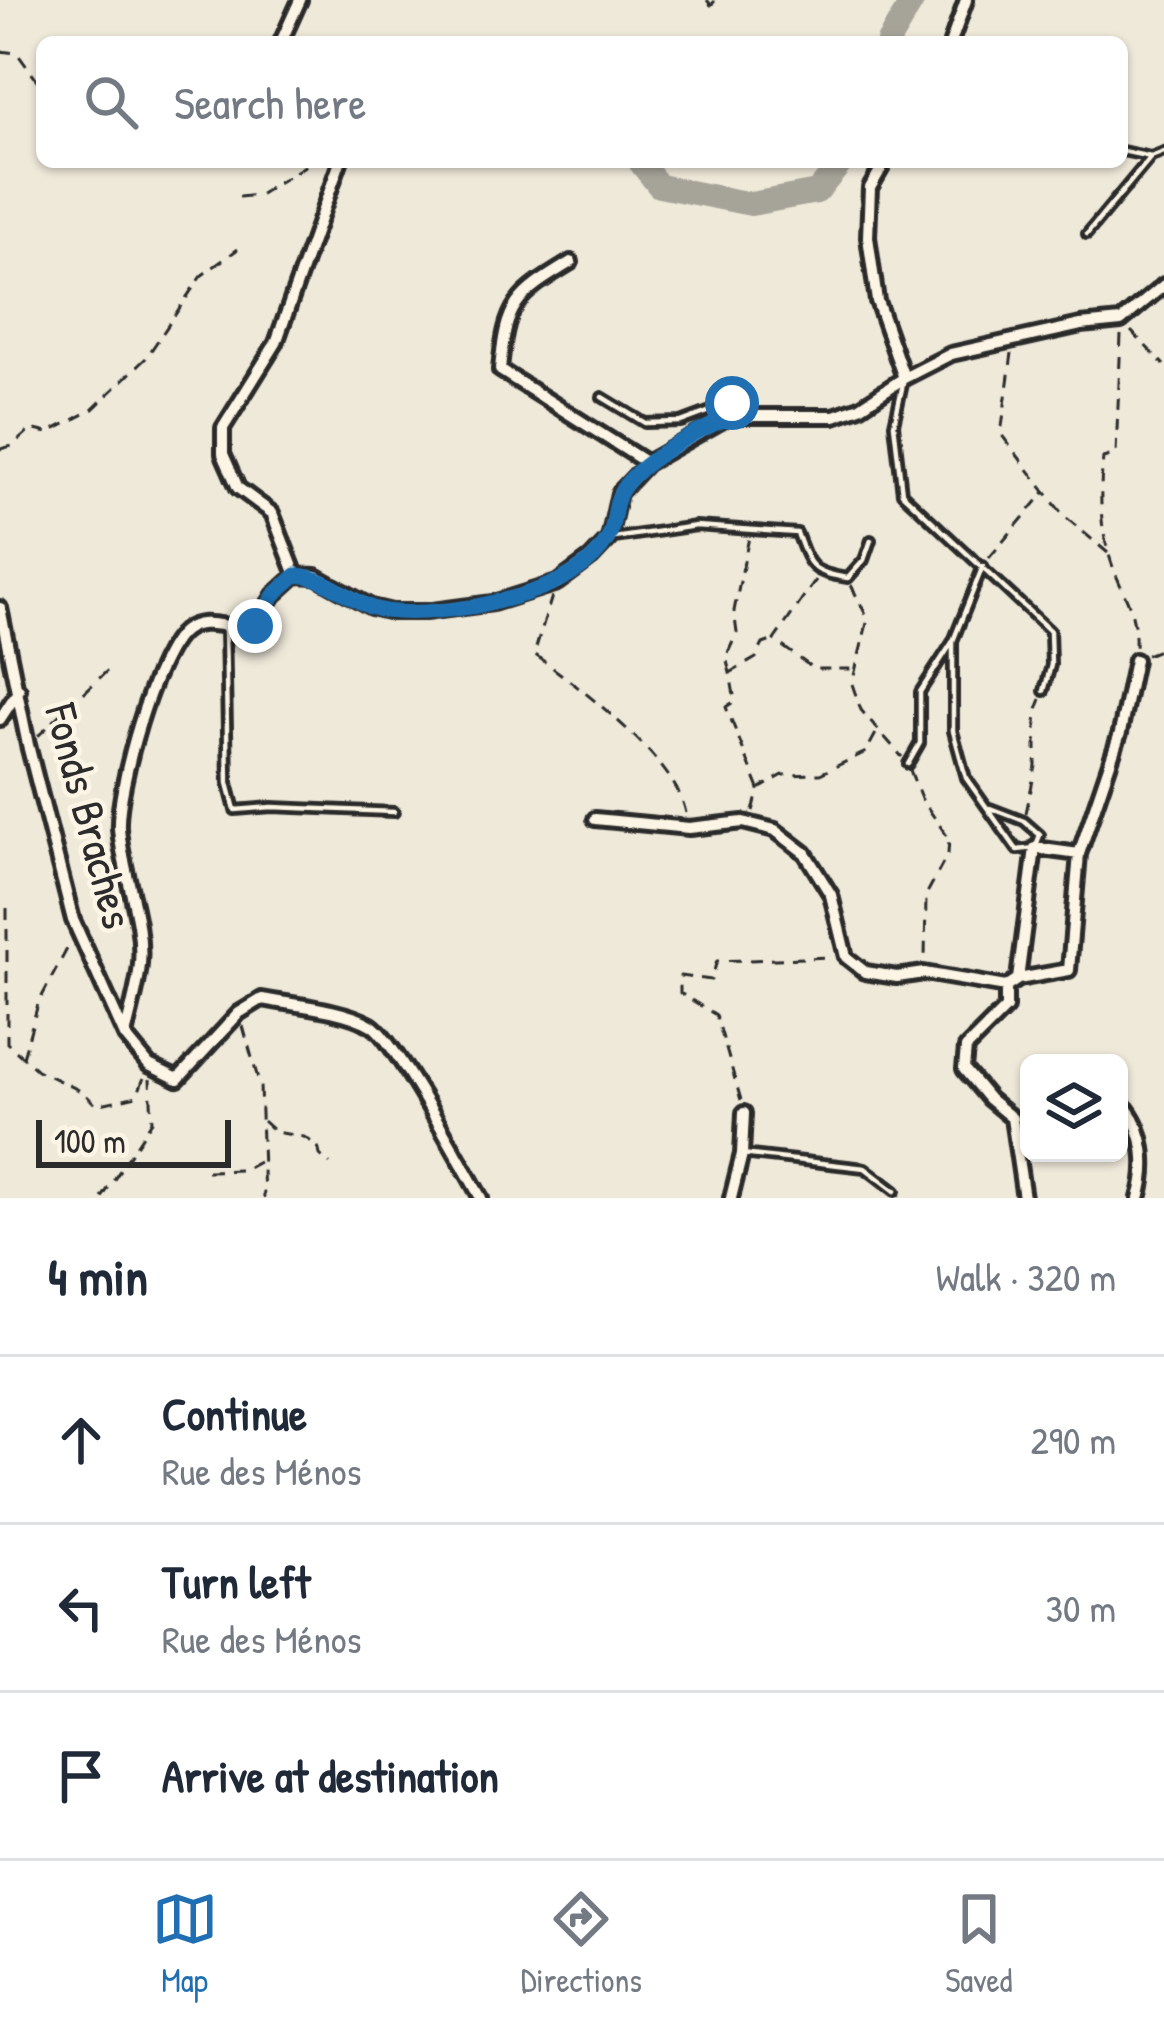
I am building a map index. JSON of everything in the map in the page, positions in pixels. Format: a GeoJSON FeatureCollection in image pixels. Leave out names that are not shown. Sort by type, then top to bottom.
{"type":"FeatureCollection","features":[{"type":"Feature","properties":{"kind":"street"},"geometry":{"type":"LineString","coordinates":[[284,36],[301,0]]}},
{"type":"Feature","properties":{"kind":"street"},"geometry":{"type":"LineString","coordinates":[[953,36],[966,0]]}},
{"type":"Feature","properties":{"kind":"street"},"geometry":{"type":"LineString","coordinates":[[296,575],[272,513],[238,488],[223,454],[223,428],[276,343],[338,168]]}},
{"type":"Feature","properties":{"kind":"street"},"geometry":{"type":"LineString","coordinates":[[881,168],[869,188],[868,237],[877,301],[904,378]]}},
{"type":"Feature","properties":{"kind":"street"},"geometry":{"type":"LineString","coordinates":[[571,262],[524,290],[504,325],[500,370],[647,463]]}},
{"type":"Feature","properties":{"kind":"street"},"geometry":{"type":"LineString","coordinates":[[125,1036],[141,962],[118,824],[143,707],[168,652],[183,632],[211,623],[244,630],[255,626],[274,595],[296,575],[316,576],[371,607],[392,612],[493,603],[556,583],[608,539],[620,493],[647,463],[730,416],[834,416],[860,407],[951,354],[1081,325],[1121,321],[1164,285]]}},
{"type":"Feature","properties":{"kind":"street","name":"Fonds Braches"},"geometry":{"type":"LineString","coordinates":[[0,608],[28,745],[73,920],[125,1036],[149,1065]]}},
{"type":"Feature","properties":{"kind":"street"},"geometry":{"type":"LineString","coordinates":[[595,819],[689,829],[743,821],[775,830],[805,853],[831,895],[845,957],[865,972],[897,977],[924,973],[1006,987],[1018,980],[1069,970],[1078,854],[1120,733],[1135,660]]}},
{"type":"Feature","properties":{"kind":"street"},"geometry":{"type":"LineString","coordinates":[[0,719],[20,690]]}},
{"type":"Feature","properties":{"kind":"street"},"geometry":{"type":"LineString","coordinates":[[1018,980],[1036,848],[1078,854]]}},
{"type":"Feature","properties":{"kind":"street"},"geometry":{"type":"LineString","coordinates":[[1006,987],[1006,1008],[966,1048],[964,1070],[989,1099],[1018,1116],[1024,1198]]}},
{"type":"Feature","properties":{"kind":"street"},"geometry":{"type":"LineString","coordinates":[[149,1065],[178,1079],[239,1012],[262,999],[374,1025],[408,1072],[481,1198]]}},
{"type":"Feature","properties":{"kind":"street"},"geometry":{"type":"LineString","coordinates":[[1128,1110],[1138,1124],[1146,1176],[1139,1198]]}},
{"type":"Feature","properties":{"kind":"street"},"geometry":{"type":"LineString","coordinates":[[731,1198],[742,1154],[745,1113]]}},
{"type":"Feature","properties":{"kind":"lane"},"geometry":{"type":"LineString","coordinates":[[1128,152],[1151,157]]}},
{"type":"Feature","properties":{"kind":"lane"},"geometry":{"type":"LineString","coordinates":[[1087,234],[1151,157],[1164,152]]}},
{"type":"Feature","properties":{"kind":"lane"},"geometry":{"type":"LineString","coordinates":[[904,378],[894,424],[902,493],[1050,631],[1051,665],[1044,692]]}},
{"type":"Feature","properties":{"kind":"lane"},"geometry":{"type":"LineString","coordinates":[[602,398],[645,423],[681,422],[732,403],[746,413]]}},
{"type":"Feature","properties":{"kind":"lane"},"geometry":{"type":"LineString","coordinates":[[608,539],[696,526],[797,532],[809,566],[820,574],[848,578],[864,560],[871,540]]}},
{"type":"Feature","properties":{"kind":"lane"},"geometry":{"type":"LineString","coordinates":[[908,764],[920,743],[920,692],[953,641],[983,566]]}},
{"type":"Feature","properties":{"kind":"lane"},"geometry":{"type":"LineString","coordinates":[[225,626],[229,783],[235,810],[394,812]]}},
{"type":"Feature","properties":{"kind":"lane"},"geometry":{"type":"LineString","coordinates":[[953,641],[953,731],[966,778],[1017,850],[1036,848],[1040,835],[1024,821],[990,808]]}},
{"type":"Feature","properties":{"kind":"lane"},"geometry":{"type":"LineString","coordinates":[[742,1154],[865,1168],[895,1191]]}},
{"type":"Feature","properties":{"kind":"path"},"geometry":{"type":"LineString","coordinates":[[707,0],[711,5],[716,0]]}},
{"type":"Feature","properties":{"kind":"path"},"geometry":{"type":"LineString","coordinates":[[0,51],[17,53],[36,79]]}},
{"type":"Feature","properties":{"kind":"path"},"geometry":{"type":"LineString","coordinates":[[239,197],[259,195],[301,168]]}},
{"type":"Feature","properties":{"kind":"path"},"geometry":{"type":"LineString","coordinates":[[0,449],[12,446],[31,430],[49,433],[92,410],[146,358],[201,276],[238,250]]}},
{"type":"Feature","properties":{"kind":"path"},"geometry":{"type":"LineString","coordinates":[[1121,321],[1164,365]]}},
{"type":"Feature","properties":{"kind":"path"},"geometry":{"type":"LineString","coordinates":[[1121,321],[1116,454],[1102,458],[1099,507],[1108,554],[1136,619],[1135,660],[1164,648]]}},
{"type":"Feature","properties":{"kind":"path"},"geometry":{"type":"LineString","coordinates":[[1014,340],[1001,434],[1063,515],[1108,554]]}},
{"type":"Feature","properties":{"kind":"path"},"geometry":{"type":"LineString","coordinates":[[983,566],[1047,491]]}},
{"type":"Feature","properties":{"kind":"path"},"geometry":{"type":"LineString","coordinates":[[743,821],[755,808],[759,789],[726,707],[735,701],[726,657],[736,633],[734,611],[751,530]]}},
{"type":"Feature","properties":{"kind":"path"},"geometry":{"type":"LineString","coordinates":[[730,673],[756,658],[763,644],[773,640],[820,574]]}},
{"type":"Feature","properties":{"kind":"path"},"geometry":{"type":"LineString","coordinates":[[848,578],[868,619],[852,685],[861,710],[908,764],[921,798],[949,839],[948,854],[926,896],[924,973]]}},
{"type":"Feature","properties":{"kind":"path"},"geometry":{"type":"LineString","coordinates":[[556,583],[534,654],[630,732],[683,798],[689,829]]}},
{"type":"Feature","properties":{"kind":"path"},"geometry":{"type":"LineString","coordinates":[[773,640],[814,669],[856,669]]}},
{"type":"Feature","properties":{"kind":"path"},"geometry":{"type":"LineString","coordinates":[[28,745],[107,671]]}},
{"type":"Feature","properties":{"kind":"path"},"geometry":{"type":"LineString","coordinates":[[1024,821],[1039,748],[1036,712],[1044,692]]}},
{"type":"Feature","properties":{"kind":"path"},"geometry":{"type":"LineString","coordinates":[[759,789],[783,775],[820,774],[866,752],[879,729]]}},
{"type":"Feature","properties":{"kind":"path"},"geometry":{"type":"LineString","coordinates":[[8,908],[7,1043],[23,1059],[83,1092],[96,1105],[137,1096],[149,1065]]}},
{"type":"Feature","properties":{"kind":"path"},"geometry":{"type":"LineString","coordinates":[[23,1059],[38,1004],[75,933],[73,920]]}},
{"type":"Feature","properties":{"kind":"path"},"geometry":{"type":"LineString","coordinates":[[745,1113],[716,1015],[680,994],[680,976],[711,980],[717,961],[845,957]]}},
{"type":"Feature","properties":{"kind":"path"},"geometry":{"type":"LineString","coordinates":[[239,1012],[260,1086],[265,1198]]}},
{"type":"Feature","properties":{"kind":"path"},"geometry":{"type":"LineString","coordinates":[[102,1198],[152,1121],[149,1065]]}},
{"type":"Feature","properties":{"kind":"path"},"geometry":{"type":"LineString","coordinates":[[262,1119],[275,1132],[304,1137],[318,1146],[330,1164]]}},
{"type":"Feature","properties":{"kind":"path"},"geometry":{"type":"LineString","coordinates":[[207,1171],[244,1170],[260,1161]]}},
{"type":"Feature","properties":{"kind":"waterway"},"geometry":{"type":"LineString","coordinates":[[892,36],[913,0]]}},
{"type":"Feature","properties":{"kind":"waterway"},"geometry":{"type":"LineString","coordinates":[[645,168],[659,186],[751,204],[817,192],[837,168]]}},
{"type":"Feature","properties":{"kind":"route"},"geometry":{"type":"LineString","coordinates":[[255,626],[274,595],[296,575],[316,576],[371,607],[392,612],[493,603],[556,583],[608,539],[620,493],[647,463],[730,416],[746,413],[732,403]]}}]}
